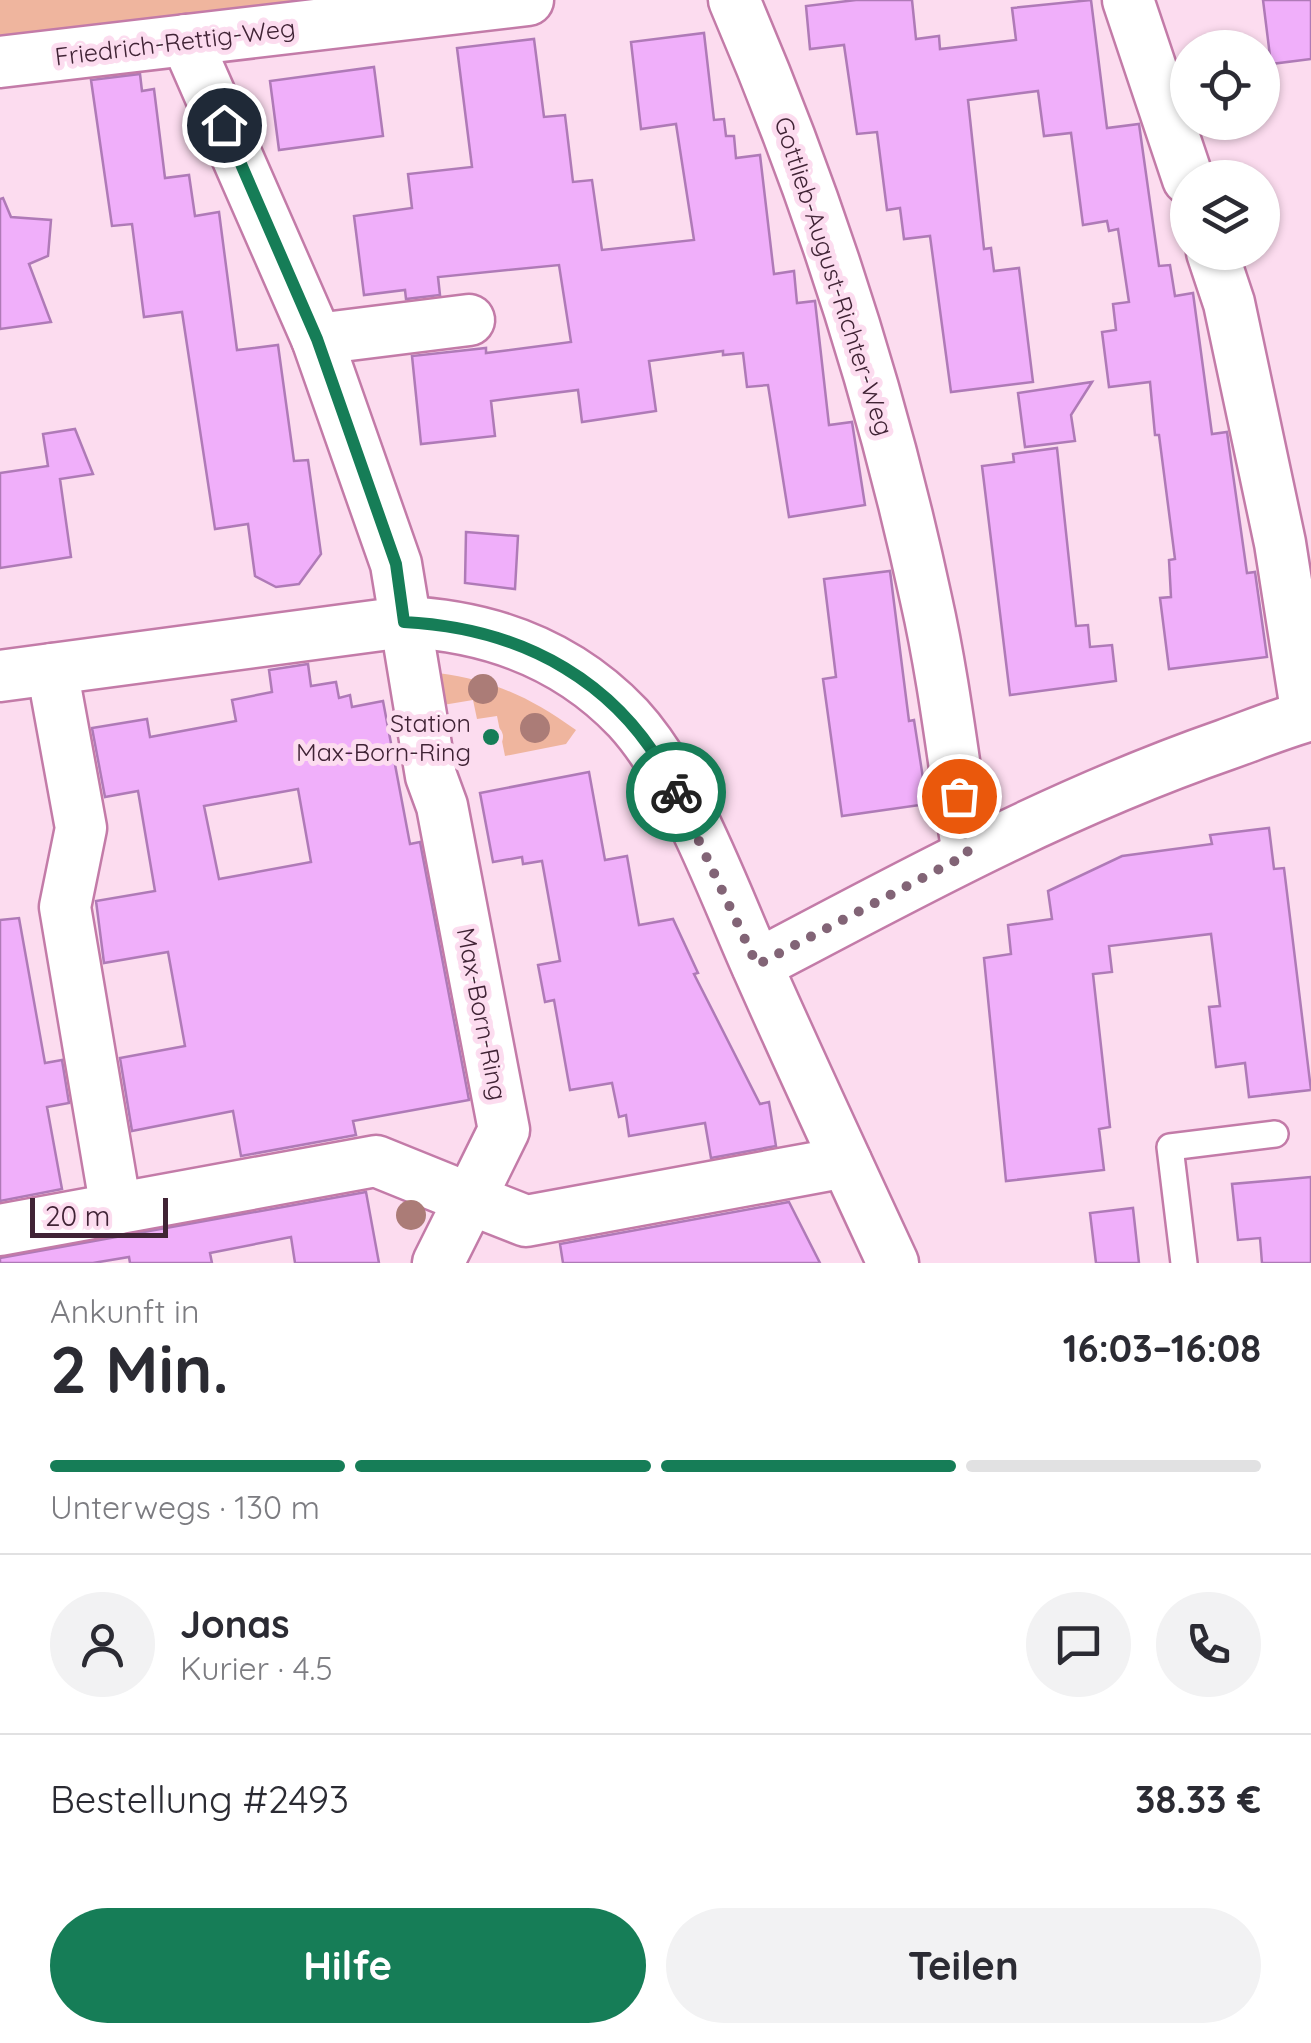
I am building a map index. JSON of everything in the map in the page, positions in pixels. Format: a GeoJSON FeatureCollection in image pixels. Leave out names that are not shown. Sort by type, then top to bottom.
{"type":"FeatureCollection","features":[{"type":"Feature","properties":{"kind":"street","name":"Friedrich-Rettig-Weg"},"geometry":{"type":"LineString","coordinates":[[0,62],[528,0]]}},
{"type":"Feature","properties":{"kind":"street","name":"Gottlieb-August-Richter-Weg"},"geometry":{"type":"LineString","coordinates":[[734,0],[793,146],[844,292],[894,457],[928,604],[968,854]]}},
{"type":"Feature","properties":{"kind":"street"},"geometry":{"type":"LineString","coordinates":[[1128,0],[1182,160]]}},
{"type":"Feature","properties":{"kind":"street","name":"Max-Born-Ring"},"geometry":{"type":"LineString","coordinates":[[186,40],[317,339],[396,564],[431,776],[442,806],[504,1130],[438,1263]]}},
{"type":"Feature","properties":{"kind":"street"},"geometry":{"type":"LineString","coordinates":[[757,965],[968,854],[1086,798],[1309,716],[1280,544],[1229,303],[1218,270]]}},
{"type":"Feature","properties":{"kind":"street"},"geometry":{"type":"LineString","coordinates":[[317,339],[470,320]]}},
{"type":"Feature","properties":{"kind":"street"},"geometry":{"type":"LineString","coordinates":[[0,676],[404,622],[446,624],[525,646],[560,663],[629,720],[668,775],[893,1263]]}},
{"type":"Feature","properties":{"kind":"street"},"geometry":{"type":"LineString","coordinates":[[52,669],[81,828],[64,907],[116,1209]]}},
{"type":"Feature","properties":{"kind":"street"},"geometry":{"type":"LineString","coordinates":[[0,1230],[376,1161],[526,1221],[846,1162]]}},
{"type":"Feature","properties":{"kind":"lane"},"geometry":{"type":"LineString","coordinates":[[1184,1263],[1170,1147],[1274,1134]]}},
{"type":"Feature","properties":{"kind":"shaded area"},"geometry":{"type":"Polygon","coordinates":[[[0,0],[305,0],[0,35],[0,0]]]}},
{"type":"Feature","properties":{"kind":"shaded area"},"geometry":{"type":"Polygon","coordinates":[[[438,673],[511,692],[576,730],[566,744],[505,756],[497,716],[477,719],[473,700],[437,706],[438,673]]]}},
{"type":"Feature","properties":{"kind":"building"},"geometry":{"type":"Polygon","coordinates":[[[856,0],[912,0],[916,39],[939,36],[940,49],[1016,40],[1012,8],[1091,0],[1107,128],[1139,124],[1159,266],[1170,265],[1175,296],[1193,293],[1212,434],[1227,432],[1247,573],[1255,572],[1267,657],[1169,669],[1160,598],[1171,597],[1169,560],[1175,559],[1150,382],[1109,387],[1102,332],[1116,330],[1113,304],[1129,302],[1118,229],[1109,231],[1107,221],[1083,225],[1071,133],[1044,136],[1038,91],[968,100],[984,249],[991,248],[994,271],[1019,268],[1033,382],[951,392],[930,236],[904,239],[900,208],[887,210],[877,132],[857,134],[844,45],[810,49],[806,6],[856,0]]]}},
{"type":"Feature","properties":{"kind":"building"},"geometry":{"type":"Polygon","coordinates":[[[1263,0],[1311,0],[1311,59],[1280,63],[1280,30],[1267,30],[1263,0]]]}},
{"type":"Feature","properties":{"kind":"building"},"geometry":{"type":"Polygon","coordinates":[[[704,33],[714,120],[724,119],[726,136],[734,136],[736,158],[760,155],[774,274],[794,271],[797,303],[815,301],[829,425],[852,422],[865,505],[789,517],[768,385],[747,387],[743,353],[723,355],[723,351],[649,361],[656,411],[582,422],[578,390],[491,401],[495,436],[421,444],[412,356],[486,348],[486,353],[571,342],[559,265],[438,277],[440,295],[406,299],[405,290],[364,295],[354,216],[412,208],[408,174],[472,167],[457,48],[534,39],[544,117],[565,115],[573,182],[592,180],[602,250],[694,240],[676,124],[641,129],[631,42],[704,33]]]}},
{"type":"Feature","properties":{"kind":"building"},"geometry":{"type":"Polygon","coordinates":[[[374,67],[383,136],[279,150],[270,81],[374,67]]]}},
{"type":"Feature","properties":{"kind":"building"},"geometry":{"type":"Polygon","coordinates":[[[140,74],[142,91],[154,89],[165,178],[189,175],[195,216],[219,212],[237,350],[278,345],[294,461],[308,460],[321,554],[299,584],[276,587],[255,576],[248,524],[215,529],[182,312],[144,317],[132,224],[112,226],[91,80],[140,74]]]}},
{"type":"Feature","properties":{"kind":"building"},"geometry":{"type":"Polygon","coordinates":[[[3,198],[11,217],[51,220],[48,256],[29,264],[51,322],[0,329],[3,198]]]}},
{"type":"Feature","properties":{"kind":"building"},"geometry":{"type":"Polygon","coordinates":[[[1092,382],[1071,415],[1075,441],[1025,447],[1018,393],[1092,382]]]}},
{"type":"Feature","properties":{"kind":"building"},"geometry":{"type":"Polygon","coordinates":[[[75,429],[93,474],[60,479],[71,557],[0,568],[0,473],[48,466],[43,434],[75,429]]]}},
{"type":"Feature","properties":{"kind":"building"},"geometry":{"type":"Polygon","coordinates":[[[1057,448],[1076,626],[1088,625],[1090,647],[1112,645],[1116,681],[1010,695],[982,466],[1014,462],[1013,454],[1057,448]]]}},
{"type":"Feature","properties":{"kind":"building"},"geometry":{"type":"Polygon","coordinates":[[[466,532],[518,536],[515,589],[465,583],[466,532]]]}},
{"type":"Feature","properties":{"kind":"building"},"geometry":{"type":"Polygon","coordinates":[[[890,571],[909,721],[914,720],[927,804],[842,816],[823,679],[836,677],[824,579],[890,571]]]}},
{"type":"Feature","properties":{"kind":"building"},"geometry":{"type":"Polygon","coordinates":[[[308,664],[311,686],[336,682],[339,698],[350,695],[352,707],[383,701],[410,844],[420,842],[469,1100],[353,1121],[356,1135],[241,1156],[233,1111],[132,1131],[120,1058],[185,1046],[168,952],[104,963],[96,901],[155,891],[138,791],[105,797],[92,728],[147,719],[150,737],[236,721],[232,700],[272,692],[269,670],[308,664]],[[298,789],[204,806],[219,879],[311,862],[298,789]]]}},
{"type":"Feature","properties":{"kind":"building"},"geometry":{"type":"Polygon","coordinates":[[[589,772],[605,860],[627,856],[639,925],[673,919],[698,973],[694,974],[760,1104],[769,1102],[776,1146],[711,1158],[705,1123],[629,1136],[626,1115],[619,1117],[612,1083],[570,1090],[554,1000],[545,1002],[538,965],[560,961],[542,861],[523,864],[522,857],[493,862],[480,793],[589,772]]]}},
{"type":"Feature","properties":{"kind":"building"},"geometry":{"type":"Polygon","coordinates":[[[1269,828],[1274,869],[1284,868],[1311,1090],[1249,1097],[1245,1063],[1216,1067],[1209,1007],[1220,1006],[1211,934],[1109,946],[1112,972],[1093,974],[1110,1127],[1099,1129],[1104,1170],[1006,1181],[984,958],[1011,954],[1008,925],[1052,919],[1048,891],[1122,856],[1212,844],[1210,835],[1269,828]]]}},
{"type":"Feature","properties":{"kind":"building"},"geometry":{"type":"Polygon","coordinates":[[[19,918],[45,1063],[62,1060],[69,1103],[47,1107],[62,1189],[0,1201],[0,920],[19,918]]]}},
{"type":"Feature","properties":{"kind":"building"},"geometry":{"type":"Polygon","coordinates":[[[1311,1177],[1311,1263],[1262,1263],[1260,1238],[1238,1240],[1232,1184],[1311,1177]]]}},
{"type":"Feature","properties":{"kind":"building"},"geometry":{"type":"Polygon","coordinates":[[[366,1192],[379,1263],[295,1263],[291,1237],[210,1253],[212,1263],[130,1263],[129,1257],[93,1263],[0,1263],[0,1258],[366,1192]]]}},
{"type":"Feature","properties":{"kind":"building"},"geometry":{"type":"Polygon","coordinates":[[[789,1202],[820,1263],[563,1263],[560,1244],[789,1202]]]}},
{"type":"Feature","properties":{"kind":"building"},"geometry":{"type":"Polygon","coordinates":[[[1133,1208],[1139,1263],[1096,1263],[1090,1213],[1133,1208]]]}},
{"type":"Feature","properties":{"kind":"way so far"},"geometry":{"type":"LineString","coordinates":[[676,792],[757,965],[968,854],[959,796]]}},
{"type":"Feature","properties":{"kind":"place","name":"Station Max-Born-Ring"},"geometry":{"type":"Point","coordinates":[491,737]}},
{"type":"Feature","properties":{"kind":"route"},"geometry":{"type":"LineString","coordinates":[[224,125],[317,339],[396,564],[404,622],[446,624],[487,634],[560,663],[629,720],[676,792]]}}]}
